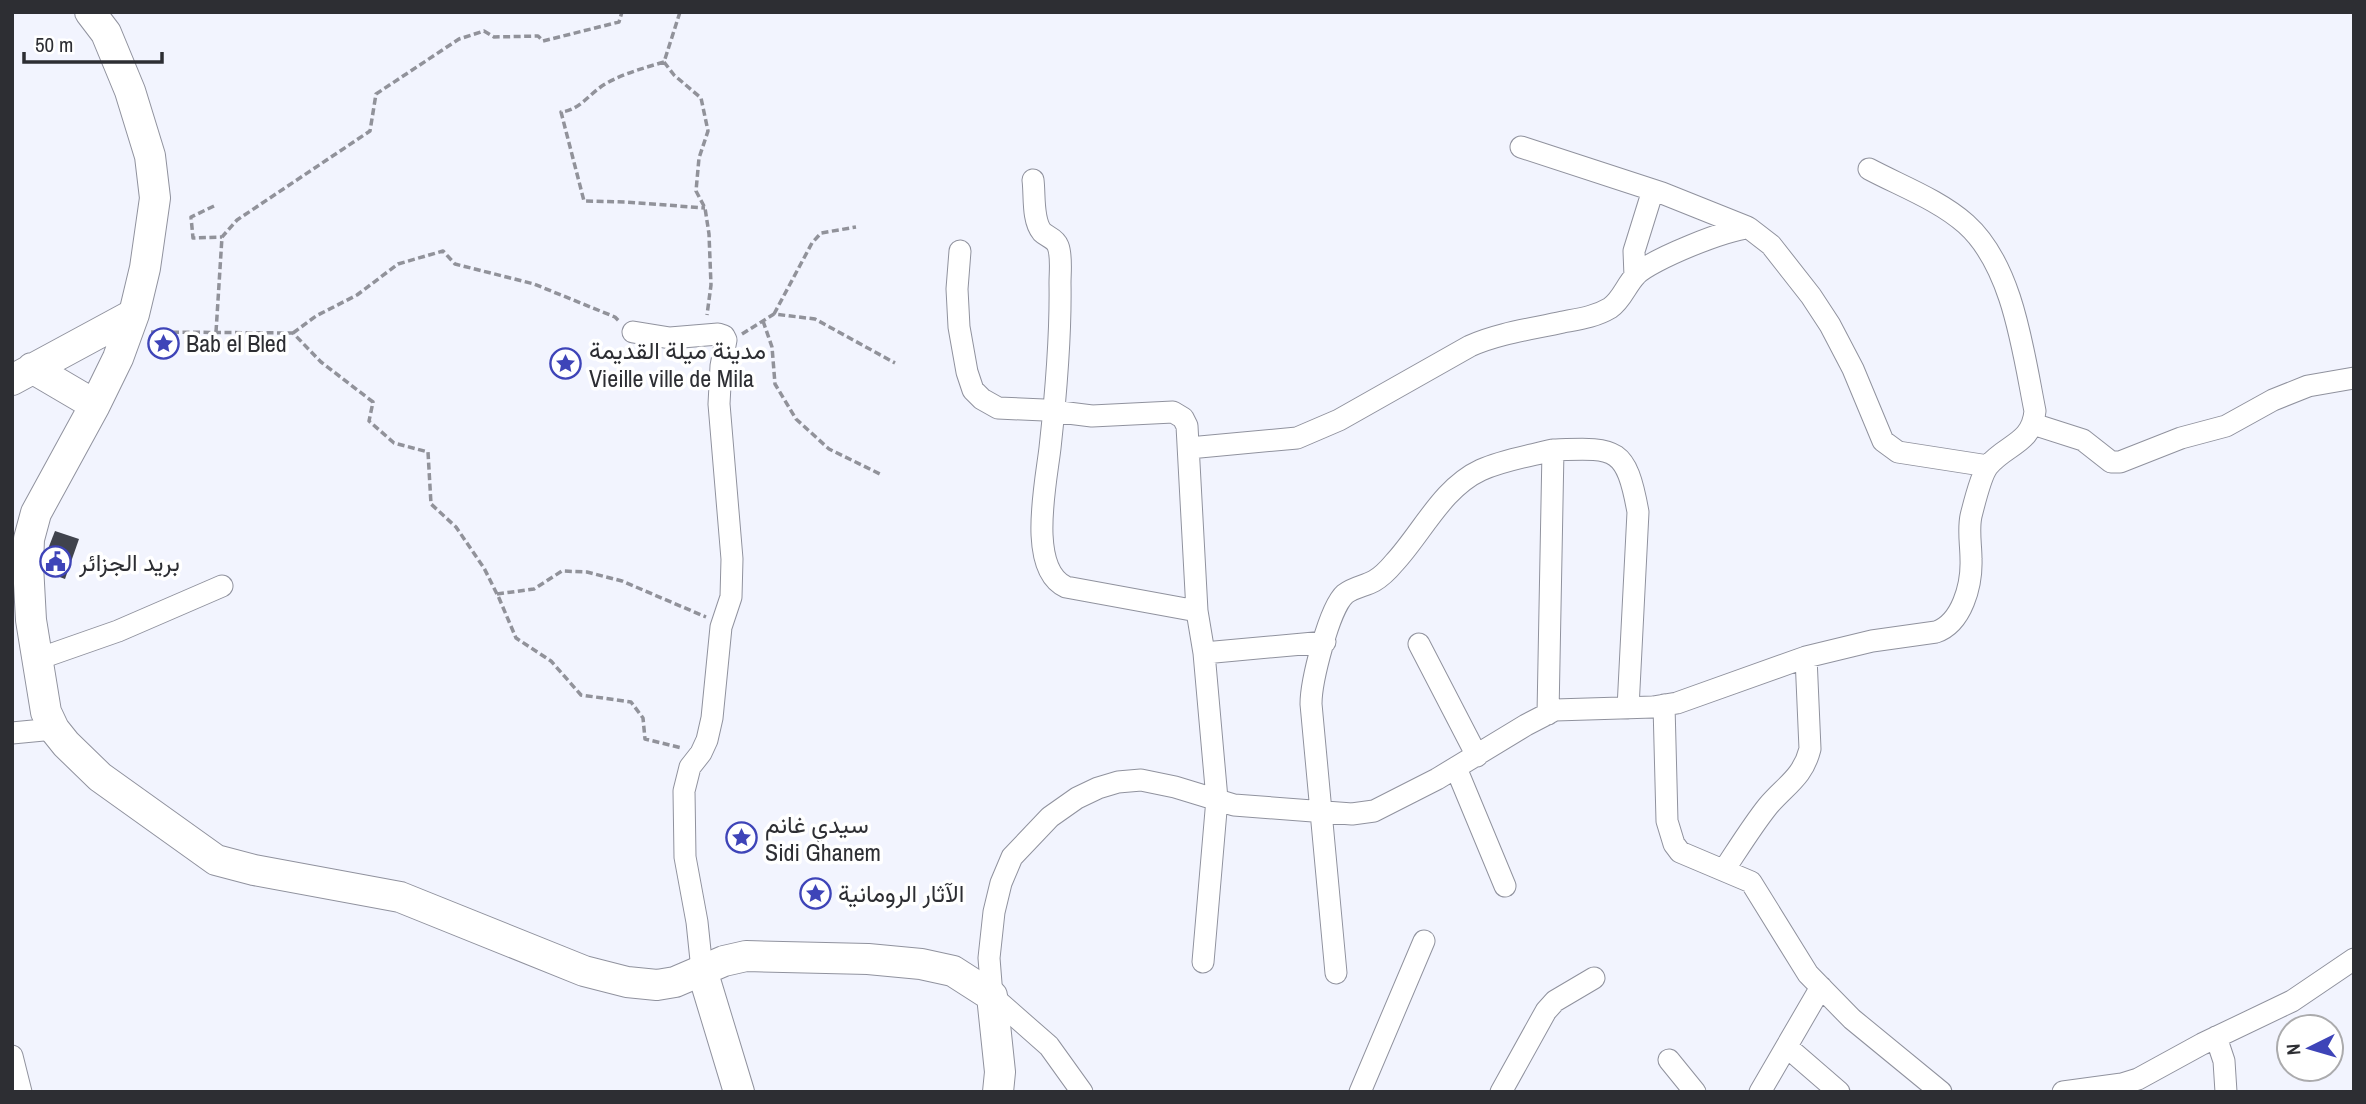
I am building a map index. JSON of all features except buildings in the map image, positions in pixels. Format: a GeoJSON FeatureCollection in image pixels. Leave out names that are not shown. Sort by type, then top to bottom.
{"type":"FeatureCollection","features":[{"type":"Feature","properties":{"kind":"main road"},"geometry":{"type":"LineString","coordinates":[[90,12],[106,33],[130,91],[147,145],[155,198],[153,220],[130,323],[118,358],[36,513],[29,539],[31,620],[46,712],[54,729],[100,777],[216,860],[254,870],[400,897],[584,971],[627,982],[657,985],[675,982],[746,956],[868,959],[921,964],[953,971],[992,996],[1000,1072],[998,1092]]}},
{"type":"Feature","properties":{"kind":"main road"},"geometry":{"type":"LineString","coordinates":[[22,374],[130,323]]}},
{"type":"Feature","properties":{"kind":"main road"},"geometry":{"type":"LineString","coordinates":[[22,374],[95,405]]}},
{"type":"Feature","properties":{"kind":"main road"},"geometry":{"type":"LineString","coordinates":[[702,970],[739,1092]]}},
{"type":"Feature","properties":{"kind":"street"},"geometry":{"type":"LineString","coordinates":[[1521,147],[1653,190],[1749,228],[1771,245],[1830,325],[1853,369],[1883,440],[1898,452],[1988,466]]}},
{"type":"Feature","properties":{"kind":"street"},"geometry":{"type":"LineString","coordinates":[[1082,1092],[1049,1046],[992,996],[989,958],[994,912],[1001,883],[1012,857],[1050,817],[1077,797],[1118,782],[1141,780],[1234,804],[1352,814],[1374,811],[1456,768],[1548,714],[1564,710],[1677,703],[1807,657],[1872,641],[1936,632],[1952,623],[1970,582],[1970,519],[1988,466],[2028,433],[2034,424],[2035,411],[2017,316],[1985,243],[1965,223],[1938,204],[1869,169]]}},
{"type":"Feature","properties":{"kind":"street"},"geometry":{"type":"LineString","coordinates":[[1033,180],[1037,224],[1043,234],[1058,245],[1059,259],[1060,307],[1054,411],[1042,526],[1045,563],[1051,576],[1066,587],[1197,611]]}},
{"type":"Feature","properties":{"kind":"street"},"geometry":{"type":"LineString","coordinates":[[1635,276],[1634,251],[1653,190]]}},
{"type":"Feature","properties":{"kind":"street"},"geometry":{"type":"LineString","coordinates":[[1189,448],[1297,438],[1339,420],[1469,346],[1490,337],[1591,316],[1612,307],[1635,276],[1648,265],[1730,230],[1749,228]]}},
{"type":"Feature","properties":{"kind":"street"},"geometry":{"type":"LineString","coordinates":[[960,251],[957,289],[959,327],[967,372],[973,390],[982,399],[998,408],[1092,416],[1173,412],[1183,418],[1187,426],[1197,611],[1204,653],[1217,799],[1203,962]]}},
{"type":"Feature","properties":{"kind":"street"},"geometry":{"type":"LineString","coordinates":[[633,332],[670,338],[721,335],[726,340],[721,366],[719,404],[732,559],[731,597],[722,623],[712,718],[701,753],[690,767],[684,791],[685,857],[702,970]]}},
{"type":"Feature","properties":{"kind":"street"},"geometry":{"type":"LineString","coordinates":[[2034,424],[2082,440],[2111,462],[2120,462],[2181,438],[2226,426],[2273,400],[2308,386],[2354,378]]}},
{"type":"Feature","properties":{"kind":"street"},"geometry":{"type":"LineString","coordinates":[[1336,973],[1311,720],[1311,691],[1315,670],[1336,607],[1342,597],[1351,590],[1375,581],[1394,563],[1436,509],[1460,484],[1480,471],[1553,450],[1600,448],[1614,453],[1633,481],[1638,512],[1628,708]]}},
{"type":"Feature","properties":{"kind":"street"},"geometry":{"type":"LineString","coordinates":[[1548,714],[1553,450]]}},
{"type":"Feature","properties":{"kind":"street"},"geometry":{"type":"LineString","coordinates":[[38,659],[118,631],[222,586]]}},
{"type":"Feature","properties":{"kind":"street"},"geometry":{"type":"LineString","coordinates":[[1204,653],[1325,642]]}},
{"type":"Feature","properties":{"kind":"street"},"geometry":{"type":"LineString","coordinates":[[1419,645],[1477,756]]}},
{"type":"Feature","properties":{"kind":"street"},"geometry":{"type":"LineString","coordinates":[[1724,870],[1767,807],[1800,775],[1807,763],[1810,749],[1807,657]]}},
{"type":"Feature","properties":{"kind":"street"},"geometry":{"type":"LineString","coordinates":[[1664,705],[1667,821],[1674,844],[1680,852],[1751,882],[1808,974],[1852,1019],[1941,1092]]}},
{"type":"Feature","properties":{"kind":"street"},"geometry":{"type":"LineString","coordinates":[[12,733],[54,729]]}},
{"type":"Feature","properties":{"kind":"street"},"geometry":{"type":"LineString","coordinates":[[1456,768],[1505,886]]}},
{"type":"Feature","properties":{"kind":"street"},"geometry":{"type":"LineString","coordinates":[[1360,1092],[1424,941]]}},
{"type":"Feature","properties":{"kind":"street"},"geometry":{"type":"LineString","coordinates":[[2063,1092],[2130,1083],[2216,1037],[2292,1001],[2354,959]]}},
{"type":"Feature","properties":{"kind":"street"},"geometry":{"type":"LineString","coordinates":[[1501,1092],[1546,1011],[1555,1001],[1594,978]]}},
{"type":"Feature","properties":{"kind":"street"},"geometry":{"type":"LineString","coordinates":[[1760,1092],[1821,987]]}},
{"type":"Feature","properties":{"kind":"street"},"geometry":{"type":"LineString","coordinates":[[2216,1037],[2224,1061],[2226,1092]]}},
{"type":"Feature","properties":{"kind":"street"},"geometry":{"type":"LineString","coordinates":[[1787,1047],[1839,1092]]}},
{"type":"Feature","properties":{"kind":"street"},"geometry":{"type":"LineString","coordinates":[[12,1056],[21,1092]]}},
{"type":"Feature","properties":{"kind":"street"},"geometry":{"type":"LineString","coordinates":[[1669,1060],[1695,1092]]}},
{"type":"Feature","properties":{"kind":"path"},"geometry":{"type":"LineString","coordinates":[[216,332],[222,237],[237,220],[370,131],[376,94],[459,39],[484,31],[494,37],[538,36],[543,41],[619,22],[622,12]]}},
{"type":"Feature","properties":{"kind":"path"},"geometry":{"type":"LineString","coordinates":[[664,62],[680,12]]}},
{"type":"Feature","properties":{"kind":"path"},"geometry":{"type":"LineString","coordinates":[[664,62],[674,75],[701,98],[708,131],[698,158],[696,191],[705,208],[709,234],[711,285],[704,334]]}},
{"type":"Feature","properties":{"kind":"path"},"geometry":{"type":"LineString","coordinates":[[664,62],[622,75],[603,85],[573,111],[561,112],[566,139],[584,201],[705,208]]}},
{"type":"Feature","properties":{"kind":"path"},"geometry":{"type":"LineString","coordinates":[[214,206],[191,217],[193,238],[222,237]]}},
{"type":"Feature","properties":{"kind":"path"},"geometry":{"type":"LineString","coordinates":[[726,344],[774,314],[812,243],[821,233],[856,227]]}},
{"type":"Feature","properties":{"kind":"path"},"geometry":{"type":"LineString","coordinates":[[130,323],[216,332],[293,333],[316,316],[357,295],[398,264],[443,251],[455,264],[534,284],[615,317],[633,332]]}},
{"type":"Feature","properties":{"kind":"path"},"geometry":{"type":"LineString","coordinates":[[774,314],[815,319],[895,363]]}},
{"type":"Feature","properties":{"kind":"path"},"geometry":{"type":"LineString","coordinates":[[762,321],[772,347],[775,384],[796,419],[829,449],[880,474]]}},
{"type":"Feature","properties":{"kind":"path"},"geometry":{"type":"LineString","coordinates":[[293,333],[321,362],[373,402],[369,421],[394,443],[428,452],[431,503],[456,527],[484,568],[516,638],[551,662],[581,695],[631,702],[643,718],[645,740],[701,753]]}},
{"type":"Feature","properties":{"kind":"path"},"geometry":{"type":"LineString","coordinates":[[497,594],[534,589],[562,571],[587,572],[622,581],[722,623]]}},
{"type":"Feature","properties":{"kind":"place","name":"Bab el Bled"},"geometry":{"type":"Point","coordinates":[163,343]}},
{"type":"Feature","properties":{"kind":"place","name":"مدينة ميلة القديمة Vieille ville de Mila"},"geometry":{"type":"Point","coordinates":[566,364]}},
{"type":"Feature","properties":{"kind":"place","name":"بريد الجزائر"},"geometry":{"type":"Point","coordinates":[56,562]}},
{"type":"Feature","properties":{"kind":"place","name":"سيدي غانم Sidi Ghanem"},"geometry":{"type":"Point","coordinates":[742,838]}},
{"type":"Feature","properties":{"kind":"place","name":"الآثار الرومانية"},"geometry":{"type":"Point","coordinates":[815,893]}}]}
